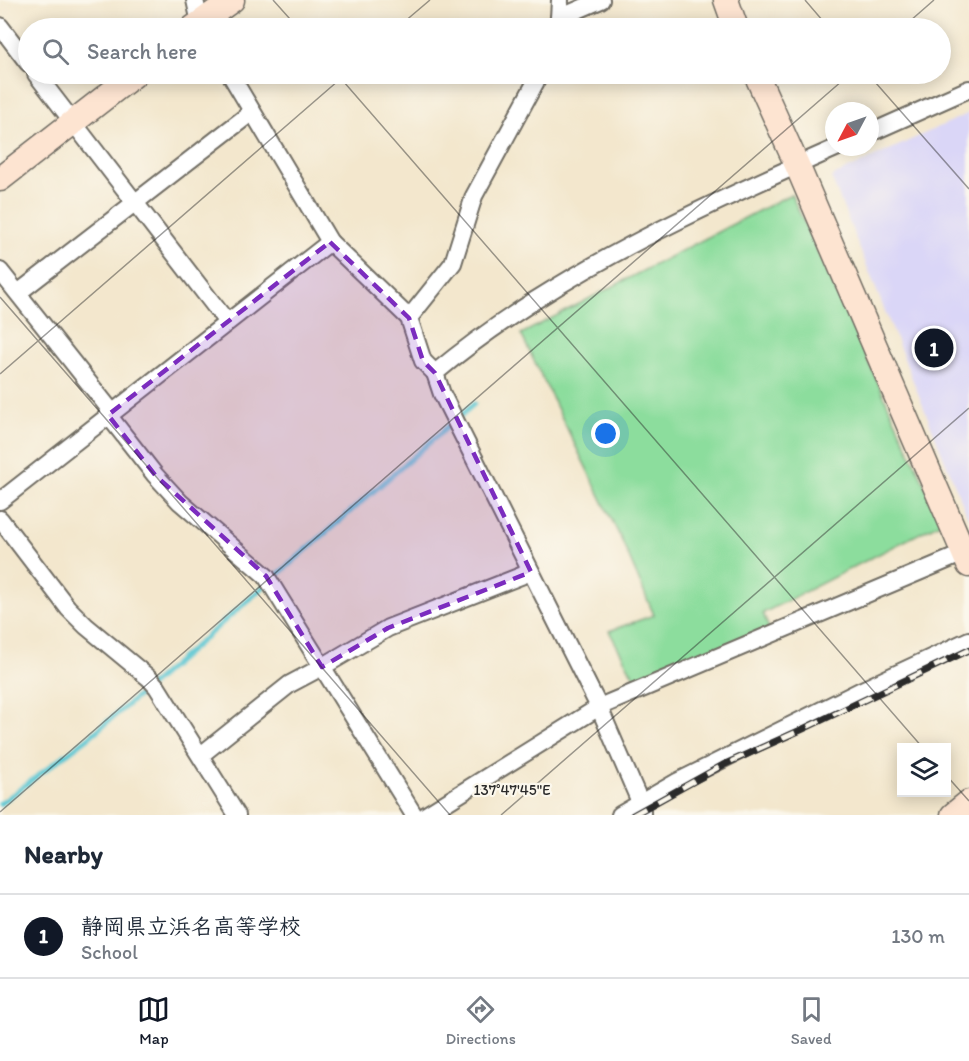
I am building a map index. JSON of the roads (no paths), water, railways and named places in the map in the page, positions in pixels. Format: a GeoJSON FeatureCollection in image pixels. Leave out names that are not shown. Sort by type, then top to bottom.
{"type":"FeatureCollection","features":[{"type":"Feature","properties":{"kind":"street"},"geometry":{"type":"LineString","coordinates":[[201,18],[232,0]]}},
{"type":"Feature","properties":{"kind":"street"},"geometry":{"type":"LineString","coordinates":[[558,18],[560,0]]}},
{"type":"Feature","properties":{"kind":"street"},"geometry":{"type":"LineString","coordinates":[[567,18],[601,0]]}},
{"type":"Feature","properties":{"kind":"street"},"geometry":{"type":"LineString","coordinates":[[726,0],[732,18]]}},
{"type":"Feature","properties":{"kind":"street"},"geometry":{"type":"LineString","coordinates":[[0,26],[18,50]]}},
{"type":"Feature","properties":{"kind":"street"},"geometry":{"type":"LineString","coordinates":[[44,84],[227,322]]}},
{"type":"Feature","properties":{"kind":"street"},"geometry":{"type":"LineString","coordinates":[[0,178],[122,84]]}},
{"type":"Feature","properties":{"kind":"street"},"geometry":{"type":"LineString","coordinates":[[236,84],[330,242],[409,318],[423,361],[435,373],[442,394],[599,707],[641,809]]}},
{"type":"Feature","properties":{"kind":"street"},"geometry":{"type":"LineString","coordinates":[[409,318],[453,263],[474,196],[535,84]]}},
{"type":"Feature","properties":{"kind":"street"},"geometry":{"type":"LineString","coordinates":[[426,815],[599,707],[966,559],[761,84]]}},
{"type":"Feature","properties":{"kind":"street"},"geometry":{"type":"LineString","coordinates":[[879,129],[969,90]]}},
{"type":"Feature","properties":{"kind":"street"},"geometry":{"type":"LineString","coordinates":[[18,293],[252,112]]}},
{"type":"Feature","properties":{"kind":"street"},"geometry":{"type":"LineString","coordinates":[[435,373],[502,322],[576,274],[664,226],[825,153]]}},
{"type":"Feature","properties":{"kind":"street"},"geometry":{"type":"LineString","coordinates":[[0,501],[330,242]]}},
{"type":"Feature","properties":{"kind":"street"},"geometry":{"type":"LineString","coordinates":[[0,271],[155,475],[180,501],[270,582],[414,815]]}},
{"type":"Feature","properties":{"kind":"street"},"geometry":{"type":"LineString","coordinates":[[0,519],[68,608],[153,682],[237,815]]}},
{"type":"Feature","properties":{"kind":"street"},"geometry":{"type":"LineString","coordinates":[[201,755],[290,684],[388,628],[531,572]]}},
{"type":"Feature","properties":{"kind":"street"},"geometry":{"type":"LineString","coordinates":[[620,815],[641,809],[676,782],[803,718],[969,640]]}},
{"type":"Feature","properties":{"kind":"street"},"geometry":{"type":"LineString","coordinates":[[953,815],[969,802]]}},
{"type":"Feature","properties":{"kind":"waterway"},"geometry":{"type":"LineString","coordinates":[[0,804],[88,738],[145,690],[474,404]]}},
{"type":"Feature","properties":{"kind":"railway"},"geometry":{"type":"LineString","coordinates":[[633,815],[723,765],[969,650]]}},
{"type":"Feature","properties":{"kind":"place","name":"静岡県立浜名高等学校"},"geometry":{"type":"Point","coordinates":[934,348]}}]}
